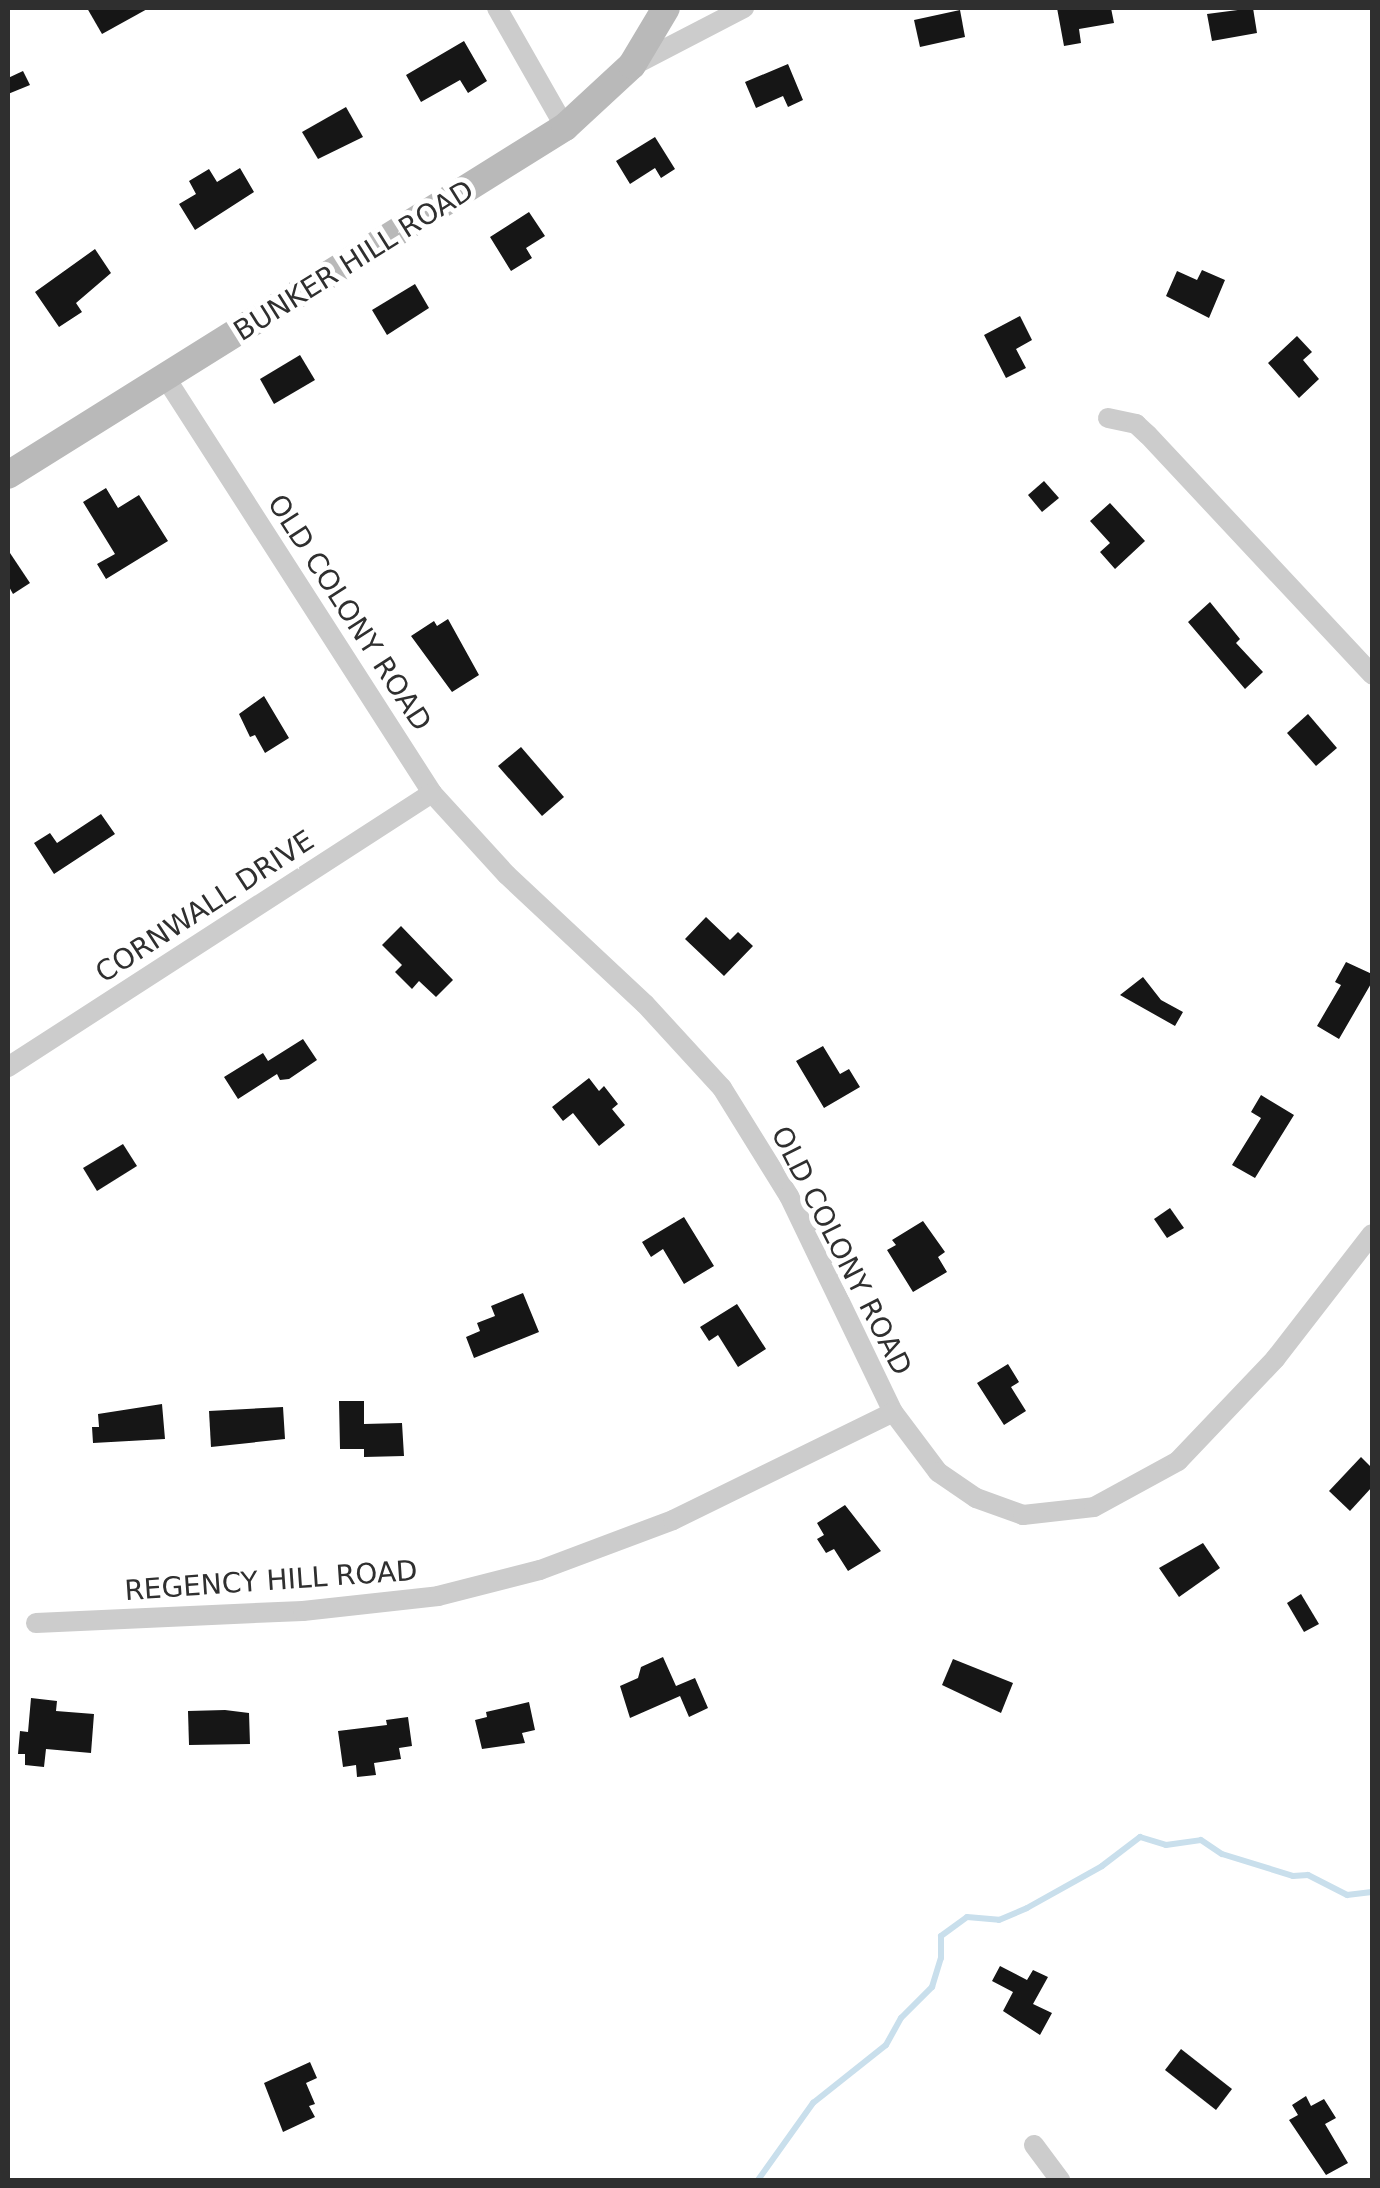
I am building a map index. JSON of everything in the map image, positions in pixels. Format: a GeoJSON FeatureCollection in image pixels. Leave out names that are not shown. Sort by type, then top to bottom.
{"type":"FeatureCollection","features":[{"type":"Feature","properties":{"kind":"street"},"geometry":{"type":"LineString","coordinates":[[497,8],[565,126]]}},
{"type":"Feature","properties":{"kind":"street","name":"BUNKER HILL ROAD"},"geometry":{"type":"LineString","coordinates":[[8,475],[167,380],[565,126],[632,66],[666,8]]}},
{"type":"Feature","properties":{"kind":"street"},"geometry":{"type":"LineString","coordinates":[[632,66],[744,8]]}},
{"type":"Feature","properties":{"kind":"street","name":"OLD COLONY ROAD"},"geometry":{"type":"LineString","coordinates":[[167,380],[432,794],[507,875],[645,1004],[722,1088],[789,1196],[893,1412],[938,1472],[976,1498],[1023,1515],[1094,1506],[1178,1461],[1274,1359],[1372,1234]]}},
{"type":"Feature","properties":{"kind":"street"},"geometry":{"type":"LineString","coordinates":[[1108,418],[1124,419],[1148,436],[1372,674]]}},
{"type":"Feature","properties":{"kind":"street","name":"CORNWALL DRIVE"},"geometry":{"type":"LineString","coordinates":[[8,1067],[432,794]]}},
{"type":"Feature","properties":{"kind":"street","name":"REGENCY HILL ROAD"},"geometry":{"type":"LineString","coordinates":[[36,1623],[307,1610],[453,1592],[540,1570],[674,1520],[893,1412]]}},
{"type":"Feature","properties":{"kind":"street"},"geometry":{"type":"LineString","coordinates":[[1034,2144],[1060,2180]]}},
{"type":"Feature","properties":{"kind":"building"},"geometry":{"type":"Polygon","coordinates":[[[87,8],[149,8],[102,34],[87,8]]]}},
{"type":"Feature","properties":{"kind":"building"},"geometry":{"type":"Polygon","coordinates":[[[1057,8],[1111,8],[1114,23],[1079,29],[1081,43],[1064,46],[1057,8]]]}},
{"type":"Feature","properties":{"kind":"building"},"geometry":{"type":"Polygon","coordinates":[[[1253,8],[1257,33],[1212,41],[1207,14],[1253,8]]]}},
{"type":"Feature","properties":{"kind":"building"},"geometry":{"type":"Polygon","coordinates":[[[960,10],[965,37],[920,47],[914,20],[960,10]]]}},
{"type":"Feature","properties":{"kind":"building"},"geometry":{"type":"Polygon","coordinates":[[[464,41],[487,81],[468,93],[460,80],[421,102],[406,75],[464,41]]]}},
{"type":"Feature","properties":{"kind":"building"},"geometry":{"type":"Polygon","coordinates":[[[788,64],[803,100],[788,107],[783,96],[756,108],[745,82],[788,64]]]}},
{"type":"Feature","properties":{"kind":"building"},"geometry":{"type":"Polygon","coordinates":[[[23,71],[30,85],[8,94],[8,78],[23,71]]]}},
{"type":"Feature","properties":{"kind":"building"},"geometry":{"type":"Polygon","coordinates":[[[346,107],[363,137],[318,159],[302,132],[346,107]]]}},
{"type":"Feature","properties":{"kind":"building"},"geometry":{"type":"Polygon","coordinates":[[[655,137],[675,169],[661,178],[655,168],[630,184],[616,161],[655,137]]]}},
{"type":"Feature","properties":{"kind":"building"},"geometry":{"type":"Polygon","coordinates":[[[240,168],[254,192],[195,230],[179,204],[196,194],[189,181],[209,169],[217,182],[240,168]]]}},
{"type":"Feature","properties":{"kind":"building"},"geometry":{"type":"Polygon","coordinates":[[[529,212],[545,236],[526,248],[532,258],[511,271],[490,237],[529,212]]]}},
{"type":"Feature","properties":{"kind":"building"},"geometry":{"type":"Polygon","coordinates":[[[95,249],[111,273],[76,303],[82,312],[59,327],[35,292],[95,249]]]}},
{"type":"Feature","properties":{"kind":"building"},"geometry":{"type":"Polygon","coordinates":[[[1202,270],[1225,280],[1209,318],[1166,296],[1177,271],[1197,280],[1202,270]]]}},
{"type":"Feature","properties":{"kind":"building"},"geometry":{"type":"Polygon","coordinates":[[[415,284],[429,308],[387,335],[372,310],[415,284]]]}},
{"type":"Feature","properties":{"kind":"building"},"geometry":{"type":"Polygon","coordinates":[[[1020,316],[1032,340],[1016,349],[1026,368],[1006,378],[984,335],[1020,316]]]}},
{"type":"Feature","properties":{"kind":"building"},"geometry":{"type":"Polygon","coordinates":[[[1297,336],[1312,352],[1303,360],[1319,379],[1299,398],[1268,363],[1297,336]]]}},
{"type":"Feature","properties":{"kind":"building"},"geometry":{"type":"Polygon","coordinates":[[[300,355],[315,380],[274,404],[260,379],[300,355]]]}},
{"type":"Feature","properties":{"kind":"building"},"geometry":{"type":"Polygon","coordinates":[[[1044,481],[1059,498],[1042,512],[1028,495],[1044,481]]]}},
{"type":"Feature","properties":{"kind":"building"},"geometry":{"type":"Polygon","coordinates":[[[106,488],[118,508],[139,495],[168,541],[106,579],[97,564],[115,554],[83,502],[106,488]]]}},
{"type":"Feature","properties":{"kind":"building"},"geometry":{"type":"Polygon","coordinates":[[[1110,503],[1145,541],[1115,569],[1100,552],[1110,543],[1090,521],[1110,503]]]}},
{"type":"Feature","properties":{"kind":"building"},"geometry":{"type":"Polygon","coordinates":[[[8,550],[30,583],[13,594],[8,585],[8,550]]]}},
{"type":"Feature","properties":{"kind":"building"},"geometry":{"type":"Polygon","coordinates":[[[1210,602],[1240,639],[1236,643],[1263,672],[1245,689],[1188,622],[1210,602]]]}},
{"type":"Feature","properties":{"kind":"building"},"geometry":{"type":"Polygon","coordinates":[[[448,619],[479,675],[452,692],[411,636],[434,621],[437,626],[448,619]]]}},
{"type":"Feature","properties":{"kind":"building"},"geometry":{"type":"Polygon","coordinates":[[[264,696],[289,738],[265,753],[255,735],[250,737],[239,714],[264,696]]]}},
{"type":"Feature","properties":{"kind":"building"},"geometry":{"type":"Polygon","coordinates":[[[1308,714],[1337,748],[1316,766],[1287,733],[1308,714]]]}},
{"type":"Feature","properties":{"kind":"building"},"geometry":{"type":"Polygon","coordinates":[[[521,747],[564,797],[542,816],[498,766],[521,747]]]}},
{"type":"Feature","properties":{"kind":"building"},"geometry":{"type":"Polygon","coordinates":[[[101,814],[115,834],[54,874],[34,843],[50,833],[57,843],[101,814]]]}},
{"type":"Feature","properties":{"kind":"building"},"geometry":{"type":"Polygon","coordinates":[[[706,917],[730,940],[738,932],[753,946],[724,976],[685,939],[706,917]]]}},
{"type":"Feature","properties":{"kind":"building"},"geometry":{"type":"Polygon","coordinates":[[[401,926],[453,980],[436,997],[419,981],[412,989],[395,972],[402,965],[382,945],[401,926]]]}},
{"type":"Feature","properties":{"kind":"building"},"geometry":{"type":"Polygon","coordinates":[[[1346,962],[1372,974],[1372,982],[1339,1039],[1317,1026],[1341,985],[1335,982],[1346,962]]]}},
{"type":"Feature","properties":{"kind":"building"},"geometry":{"type":"Polygon","coordinates":[[[1143,977],[1161,1000],[1183,1012],[1175,1026],[1120,995],[1143,977]]]}},
{"type":"Feature","properties":{"kind":"building"},"geometry":{"type":"Polygon","coordinates":[[[303,1039],[317,1060],[289,1079],[280,1080],[277,1074],[238,1099],[224,1077],[263,1053],[268,1061],[303,1039]]]}},
{"type":"Feature","properties":{"kind":"building"},"geometry":{"type":"Polygon","coordinates":[[[823,1046],[840,1074],[849,1069],[860,1087],[824,1108],[796,1061],[823,1046]]]}},
{"type":"Feature","properties":{"kind":"building"},"geometry":{"type":"Polygon","coordinates":[[[589,1078],[599,1091],[604,1086],[618,1104],[612,1109],[625,1125],[599,1146],[573,1113],[563,1121],[552,1107],[589,1078]]]}},
{"type":"Feature","properties":{"kind":"building"},"geometry":{"type":"Polygon","coordinates":[[[1261,1095],[1294,1115],[1255,1178],[1232,1165],[1261,1118],[1251,1112],[1261,1095]]]}},
{"type":"Feature","properties":{"kind":"building"},"geometry":{"type":"Polygon","coordinates":[[[123,1144],[137,1166],[97,1191],[83,1168],[123,1144]]]}},
{"type":"Feature","properties":{"kind":"building"},"geometry":{"type":"Polygon","coordinates":[[[1170,1208],[1184,1228],[1167,1238],[1154,1219],[1170,1208]]]}},
{"type":"Feature","properties":{"kind":"building"},"geometry":{"type":"Polygon","coordinates":[[[684,1217],[714,1266],[684,1284],[663,1249],[651,1257],[642,1242],[684,1217]]]}},
{"type":"Feature","properties":{"kind":"building"},"geometry":{"type":"Polygon","coordinates":[[[923,1221],[945,1252],[938,1257],[947,1272],[913,1292],[887,1250],[896,1245],[892,1240],[923,1221]]]}},
{"type":"Feature","properties":{"kind":"building"},"geometry":{"type":"Polygon","coordinates":[[[523,1293],[539,1332],[474,1358],[466,1337],[480,1331],[477,1323],[495,1316],[491,1306],[523,1293]]]}},
{"type":"Feature","properties":{"kind":"building"},"geometry":{"type":"Polygon","coordinates":[[[737,1304],[766,1349],[738,1367],[718,1335],[709,1341],[700,1327],[737,1304]]]}},
{"type":"Feature","properties":{"kind":"building"},"geometry":{"type":"Polygon","coordinates":[[[1008,1364],[1019,1382],[1011,1387],[1026,1411],[1004,1425],[977,1383],[1008,1364]]]}},
{"type":"Feature","properties":{"kind":"building"},"geometry":{"type":"Polygon","coordinates":[[[339,1401],[364,1401],[364,1424],[402,1423],[404,1456],[364,1457],[364,1449],[340,1449],[339,1401]]]}},
{"type":"Feature","properties":{"kind":"building"},"geometry":{"type":"Polygon","coordinates":[[[162,1404],[165,1439],[93,1443],[92,1427],[99,1427],[98,1414],[162,1404]]]}},
{"type":"Feature","properties":{"kind":"building"},"geometry":{"type":"Polygon","coordinates":[[[283,1407],[285,1439],[211,1447],[209,1411],[283,1407]]]}},
{"type":"Feature","properties":{"kind":"building"},"geometry":{"type":"Polygon","coordinates":[[[1361,1457],[1372,1468],[1372,1487],[1350,1511],[1329,1491],[1361,1457]]]}},
{"type":"Feature","properties":{"kind":"building"},"geometry":{"type":"Polygon","coordinates":[[[845,1505],[881,1551],[848,1571],[834,1549],[826,1553],[817,1539],[824,1535],[817,1523],[845,1505]]]}},
{"type":"Feature","properties":{"kind":"building"},"geometry":{"type":"Polygon","coordinates":[[[1203,1543],[1220,1568],[1179,1597],[1159,1568],[1203,1543]]]}},
{"type":"Feature","properties":{"kind":"building"},"geometry":{"type":"Polygon","coordinates":[[[1301,1594],[1319,1624],[1304,1632],[1287,1603],[1301,1594]]]}},
{"type":"Feature","properties":{"kind":"building"},"geometry":{"type":"Polygon","coordinates":[[[663,1657],[676,1686],[695,1678],[708,1708],[689,1717],[680,1696],[630,1718],[620,1686],[638,1678],[641,1667],[663,1657]]]}},
{"type":"Feature","properties":{"kind":"building"},"geometry":{"type":"Polygon","coordinates":[[[953,1659],[1013,1683],[1001,1713],[942,1685],[953,1659]]]}},
{"type":"Feature","properties":{"kind":"building"},"geometry":{"type":"Polygon","coordinates":[[[31,1698],[57,1701],[56,1711],[94,1714],[91,1753],[46,1749],[44,1767],[25,1765],[25,1754],[18,1754],[20,1731],[28,1732],[31,1698]]]}},
{"type":"Feature","properties":{"kind":"building"},"geometry":{"type":"Polygon","coordinates":[[[529,1702],[535,1730],[522,1733],[525,1743],[482,1749],[475,1720],[487,1717],[486,1712],[529,1702]]]}},
{"type":"Feature","properties":{"kind":"building"},"geometry":{"type":"Polygon","coordinates":[[[188,1711],[249,1713],[250,1744],[189,1745],[188,1711]]]}},
{"type":"Feature","properties":{"kind":"building"},"geometry":{"type":"Polygon","coordinates":[[[408,1717],[412,1746],[399,1748],[401,1759],[374,1763],[376,1775],[357,1777],[356,1765],[343,1767],[338,1731],[387,1725],[386,1720],[408,1717]]]}},
{"type":"Feature","properties":{"kind":"building"},"geometry":{"type":"Polygon","coordinates":[[[1000,1966],[1027,1980],[1033,1970],[1048,1977],[1033,2004],[1052,2013],[1040,2035],[1003,2011],[1013,1992],[992,1981],[1000,1966]]]}},
{"type":"Feature","properties":{"kind":"building"},"geometry":{"type":"Polygon","coordinates":[[[1181,2049],[1232,2089],[1216,2110],[1165,2070],[1181,2049]]]}},
{"type":"Feature","properties":{"kind":"building"},"geometry":{"type":"Polygon","coordinates":[[[310,2062],[317,2078],[306,2083],[315,2104],[309,2106],[315,2117],[283,2132],[264,2083],[310,2062]]]}},
{"type":"Feature","properties":{"kind":"building"},"geometry":{"type":"Polygon","coordinates":[[[1306,2096],[1311,2106],[1324,2099],[1336,2118],[1325,2124],[1348,2163],[1326,2175],[1289,2120],[1298,2115],[1292,2105],[1306,2096]]]}},
{"type":"Feature","properties":{"kind":"waterway"},"geometry":{"type":"LineString","coordinates":[[758,2180],[813,2103],[886,2045],[901,2018],[932,1987],[941,1958],[941,1936],[967,1917],[999,1920],[1027,1908],[1102,1866],[1140,1837],[1166,1845],[1201,1840],[1222,1854],[1293,1876],[1308,1875],[1347,1895],[1372,1892]]}}]}
